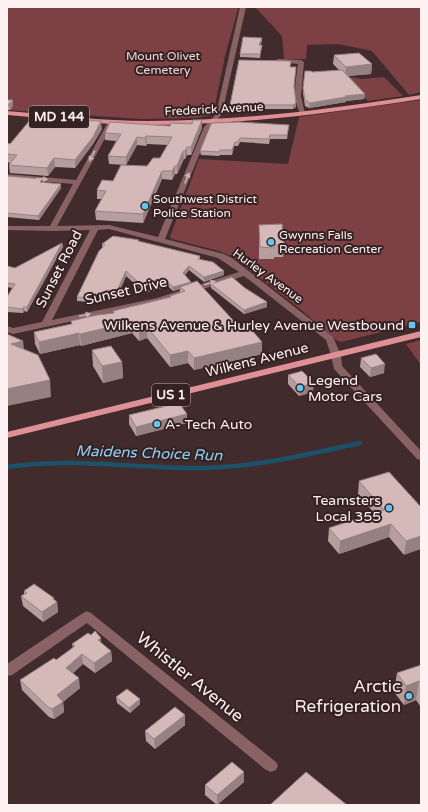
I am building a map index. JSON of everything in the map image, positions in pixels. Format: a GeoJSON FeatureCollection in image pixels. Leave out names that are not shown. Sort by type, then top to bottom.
{"type":"FeatureCollection","features":[{"type":"Feature","properties":{"kind":"main road","name":"Frederick Avenue"},"geometry":{"type":"LineString","coordinates":[[7,113],[111,122],[162,123],[304,113],[421,97]]}},
{"type":"Feature","properties":{"kind":"main road","name":"Wilkens Avenue"},"geometry":{"type":"LineString","coordinates":[[7,435],[420,334]]}},
{"type":"Feature","properties":{"kind":"street"},"geometry":{"type":"LineString","coordinates":[[161,240],[207,127],[218,114],[243,7]]}},
{"type":"Feature","properties":{"kind":"street"},"geometry":{"type":"LineString","coordinates":[[230,60],[238,60]]}},
{"type":"Feature","properties":{"kind":"street"},"geometry":{"type":"LineString","coordinates":[[274,61],[301,62],[299,95],[300,109],[304,113]]}},
{"type":"Feature","properties":{"kind":"street"},"geometry":{"type":"LineString","coordinates":[[52,229],[111,122]]}},
{"type":"Feature","properties":{"kind":"street"},"geometry":{"type":"LineString","coordinates":[[7,176],[78,182]]}},
{"type":"Feature","properties":{"kind":"street","name":"Sunset Road"},"geometry":{"type":"LineString","coordinates":[[46,324],[95,227]]}},
{"type":"Feature","properties":{"kind":"street","name":"Hurley Avenue"},"geometry":{"type":"LineString","coordinates":[[7,228],[52,229],[109,227],[220,256],[229,260],[330,339],[336,355],[338,367],[421,457]]}},
{"type":"Feature","properties":{"kind":"street","name":"Sunset Drive"},"geometry":{"type":"LineString","coordinates":[[10,330],[46,324],[159,300],[244,273]]}},
{"type":"Feature","properties":{"kind":"street","name":"Whistler Avenue"},"geometry":{"type":"LineString","coordinates":[[7,671],[87,616],[271,766]]}},
{"type":"Feature","properties":{"kind":"green space","name":"Mount Olivet Cemetery"},"geometry":{"type":"Polygon","coordinates":[[[7,7],[236,7],[238,9],[225,56],[213,115],[195,118],[141,119],[7,110],[7,7]]]}},
{"type":"Feature","properties":{"kind":"green space"},"geometry":{"type":"Polygon","coordinates":[[[255,7],[421,7],[421,92],[409,95],[372,51],[338,44],[307,45],[306,59],[284,59],[282,36],[255,7]]]}},
{"type":"Feature","properties":{"kind":"green space"},"geometry":{"type":"Polygon","coordinates":[[[344,76],[362,79],[384,77],[403,96],[368,101],[344,76]]]}},
{"type":"Feature","properties":{"kind":"green space"},"geometry":{"type":"Polygon","coordinates":[[[421,100],[421,322],[341,342],[336,340],[299,308],[231,256],[219,251],[172,239],[170,237],[199,159],[288,164],[299,117],[421,100]]]}},
{"type":"Feature","properties":{"kind":"green space"},"geometry":{"type":"Polygon","coordinates":[[[421,340],[421,365],[406,344],[421,340]]]}},
{"type":"Feature","properties":{"kind":"building"},"geometry":{"type":"Polygon","coordinates":[[[243,37],[262,38],[259,45],[262,45],[260,54],[240,54],[243,37]]]}},
{"type":"Feature","properties":{"kind":"building"},"geometry":{"type":"Polygon","coordinates":[[[359,53],[372,64],[346,67],[334,55],[359,53]]]}},
{"type":"Feature","properties":{"kind":"building"},"geometry":{"type":"Polygon","coordinates":[[[239,60],[291,61],[290,67],[296,67],[294,86],[296,103],[293,105],[230,105],[239,60]]]}},
{"type":"Feature","properties":{"kind":"building"},"geometry":{"type":"Polygon","coordinates":[[[342,70],[365,94],[345,96],[346,97],[310,103],[305,100],[303,88],[305,71],[342,70]]]}},
{"type":"Feature","properties":{"kind":"building"},"geometry":{"type":"Polygon","coordinates":[[[7,100],[13,100],[7,104],[7,100]]]}},
{"type":"Feature","properties":{"kind":"building"},"geometry":{"type":"Polygon","coordinates":[[[31,119],[101,121],[93,137],[75,160],[54,158],[47,168],[9,165],[17,155],[7,154],[7,143],[10,144],[31,119]]]}},
{"type":"Feature","properties":{"kind":"building"},"geometry":{"type":"Polygon","coordinates":[[[193,120],[202,120],[191,147],[187,147],[185,151],[183,151],[177,166],[175,166],[172,171],[162,171],[143,214],[95,211],[106,191],[97,190],[102,180],[113,181],[121,165],[147,166],[153,158],[160,158],[172,137],[137,137],[126,157],[108,156],[121,134],[105,133],[110,122],[170,126],[171,123],[192,124],[193,120]]]}},
{"type":"Feature","properties":{"kind":"building"},"geometry":{"type":"Polygon","coordinates":[[[239,122],[289,125],[287,135],[270,135],[269,139],[240,138],[238,142],[235,142],[232,150],[220,150],[219,152],[200,151],[211,124],[239,122]]]}},
{"type":"Feature","properties":{"kind":"building"},"geometry":{"type":"Polygon","coordinates":[[[7,176],[43,179],[40,182],[61,184],[38,216],[7,213],[7,176]]]}},
{"type":"Feature","properties":{"kind":"building"},"geometry":{"type":"Polygon","coordinates":[[[282,224],[284,245],[274,245],[274,248],[260,247],[259,225],[282,224]]]}},
{"type":"Feature","properties":{"kind":"building"},"geometry":{"type":"Polygon","coordinates":[[[113,236],[139,240],[138,241],[200,256],[198,259],[213,262],[224,271],[204,277],[189,266],[183,273],[191,282],[173,287],[168,282],[145,288],[126,271],[117,291],[106,290],[102,299],[77,297],[99,251],[105,245],[102,244],[113,236]]]}},
{"type":"Feature","properties":{"kind":"building"},"geometry":{"type":"Polygon","coordinates":[[[62,243],[27,307],[22,309],[7,307],[7,297],[15,284],[7,283],[7,266],[15,268],[62,243]]]}},
{"type":"Feature","properties":{"kind":"building"},"geometry":{"type":"Polygon","coordinates":[[[232,277],[245,288],[267,302],[244,310],[211,284],[232,277]]]}},
{"type":"Feature","properties":{"kind":"building"},"geometry":{"type":"Polygon","coordinates":[[[197,281],[243,331],[251,329],[262,342],[194,358],[188,351],[170,355],[147,327],[139,329],[132,322],[39,342],[34,332],[72,324],[71,321],[114,313],[113,311],[171,297],[170,296],[185,291],[180,287],[197,281]]]}},
{"type":"Feature","properties":{"kind":"building"},"geometry":{"type":"Polygon","coordinates":[[[7,334],[23,341],[11,344],[38,355],[50,380],[7,389],[7,334]]]}},
{"type":"Feature","properties":{"kind":"building"},"geometry":{"type":"Polygon","coordinates":[[[111,346],[122,362],[102,366],[92,350],[111,346]]]}},
{"type":"Feature","properties":{"kind":"building"},"geometry":{"type":"Polygon","coordinates":[[[376,354],[385,364],[371,368],[361,358],[376,354]]]}},
{"type":"Feature","properties":{"kind":"building"},"geometry":{"type":"Polygon","coordinates":[[[302,371],[314,383],[300,387],[288,375],[302,371]]]}},
{"type":"Feature","properties":{"kind":"building"},"geometry":{"type":"Polygon","coordinates":[[[179,403],[187,414],[136,427],[129,415],[179,403]]]}},
{"type":"Feature","properties":{"kind":"building"},"geometry":{"type":"Polygon","coordinates":[[[389,472],[421,507],[421,536],[406,541],[391,524],[340,541],[329,528],[384,510],[359,481],[389,472]]]}},
{"type":"Feature","properties":{"kind":"building"},"geometry":{"type":"Polygon","coordinates":[[[34,584],[54,598],[53,599],[57,602],[42,612],[21,596],[27,593],[24,591],[34,584]]]}},
{"type":"Feature","properties":{"kind":"building"},"geometry":{"type":"Polygon","coordinates":[[[95,631],[101,638],[98,640],[111,651],[94,663],[82,654],[66,668],[79,678],[57,695],[63,702],[52,709],[48,707],[20,680],[54,658],[56,660],[75,646],[72,644],[88,633],[91,635],[95,631]]]}},
{"type":"Feature","properties":{"kind":"building"},"geometry":{"type":"Polygon","coordinates":[[[421,665],[421,684],[419,681],[406,686],[397,673],[421,665]]]}},
{"type":"Feature","properties":{"kind":"building"},"geometry":{"type":"Polygon","coordinates":[[[127,689],[140,699],[129,708],[116,697],[127,689]]]}},
{"type":"Feature","properties":{"kind":"building"},"geometry":{"type":"Polygon","coordinates":[[[175,707],[185,715],[154,739],[145,731],[175,707]]]}},
{"type":"Feature","properties":{"kind":"building"},"geometry":{"type":"Polygon","coordinates":[[[232,762],[244,772],[217,795],[205,785],[232,762]]]}},
{"type":"Feature","properties":{"kind":"building"},"geometry":{"type":"Polygon","coordinates":[[[306,772],[347,805],[270,805],[306,772]]]}},
{"type":"Feature","properties":{"kind":"waterway","name":"Maidens Choice Run"},"geometry":{"type":"LineString","coordinates":[[7,467],[57,463],[179,468],[224,467],[263,463],[360,443]]}},
{"type":"Feature","properties":{"kind":"place","name":"Southwest District Police Station"},"geometry":{"type":"Point","coordinates":[145,206]}},
{"type":"Feature","properties":{"kind":"place","name":"Gwynns Falls Recreation Center"},"geometry":{"type":"Point","coordinates":[271,242]}},
{"type":"Feature","properties":{"kind":"place","name":"Wilkens Avenue & Hurley Avenue Westbound"},"geometry":{"type":"Point","coordinates":[412,325]}},
{"type":"Feature","properties":{"kind":"place","name":"Legend Motor Cars"},"geometry":{"type":"Point","coordinates":[300,388]}},
{"type":"Feature","properties":{"kind":"place","name":"A- Tech Auto"},"geometry":{"type":"Point","coordinates":[157,424]}},
{"type":"Feature","properties":{"kind":"place","name":"Teamsters Local 355"},"geometry":{"type":"Point","coordinates":[389,508]}},
{"type":"Feature","properties":{"kind":"place","name":"Arctic Refrigeration"},"geometry":{"type":"Point","coordinates":[409,696]}}]}
